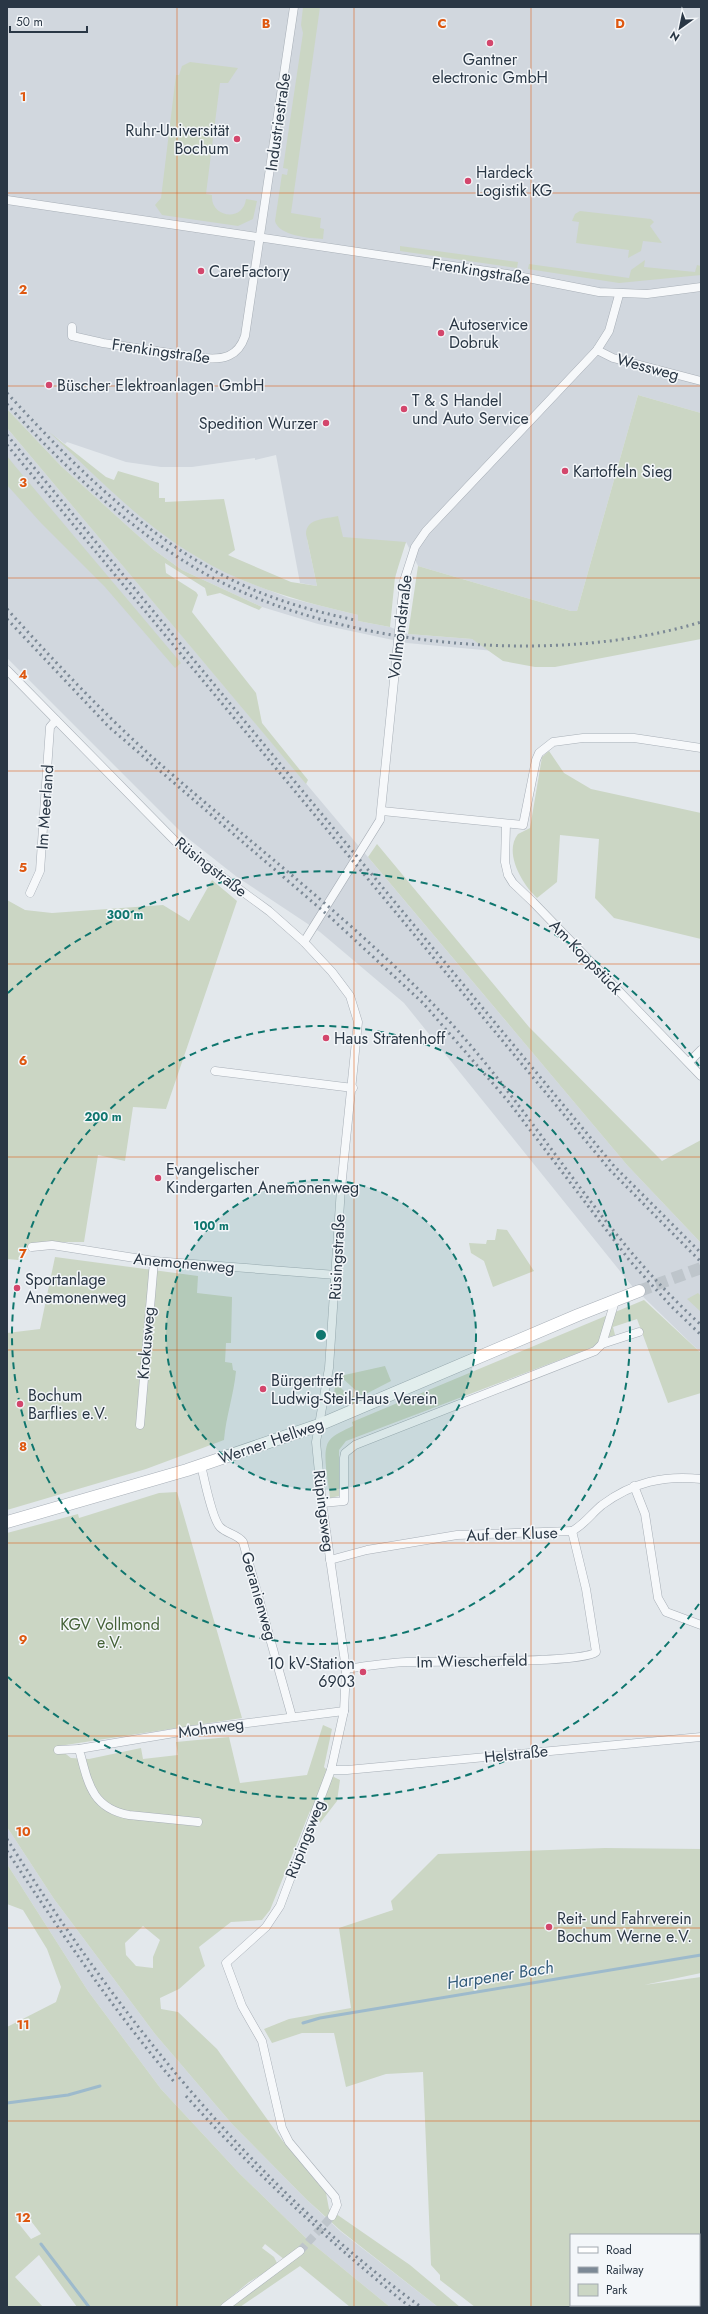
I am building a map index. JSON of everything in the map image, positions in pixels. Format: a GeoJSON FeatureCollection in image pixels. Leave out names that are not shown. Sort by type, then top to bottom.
{"type":"FeatureCollection","features":[{"type":"Feature","properties":{"kind":"main road","name":"Werner Hellweg"},"geometry":{"type":"LineString","coordinates":[[7,1522],[201,1465],[319,1426],[639,1291]]}},
{"type":"Feature","properties":{"kind":"street","name":"Industriestraße"},"geometry":{"type":"LineString","coordinates":[[261,238],[294,7]]}},
{"type":"Feature","properties":{"kind":"street","name":"Frenkingstraße"},"geometry":{"type":"LineString","coordinates":[[7,200],[507,274],[567,287],[619,294],[647,294],[701,287]]}},
{"type":"Feature","properties":{"kind":"street","name":"Frenkingstraße"},"geometry":{"type":"LineString","coordinates":[[72,327],[72,336],[103,343],[203,358],[217,359],[231,356],[238,350],[245,336],[261,238]]}},
{"type":"Feature","properties":{"kind":"street","name":"Vollmondstraße"},"geometry":{"type":"LineString","coordinates":[[304,942],[376,829],[382,811],[404,581],[415,547],[426,531],[597,350],[608,331],[619,294]]}},
{"type":"Feature","properties":{"kind":"street","name":"Wessweg"},"geometry":{"type":"LineString","coordinates":[[597,350],[613,358],[701,381]]}},
{"type":"Feature","properties":{"kind":"street","name":"Rüsingstraße"},"geometry":{"type":"LineString","coordinates":[[7,670],[179,844],[269,911],[304,942],[332,972],[350,996],[358,1022],[341,1188],[329,1368],[319,1426]]}},
{"type":"Feature","properties":{"kind":"street","name":"Im Meerland"},"geometry":{"type":"LineString","coordinates":[[30,893],[40,871],[50,727],[56,720]]}},
{"type":"Feature","properties":{"kind":"street"},"geometry":{"type":"LineString","coordinates":[[382,811],[523,825],[539,753],[553,742],[583,738],[634,738],[701,748]]}},
{"type":"Feature","properties":{"kind":"street","name":"Am Koppstück"},"geometry":{"type":"LineString","coordinates":[[506,824],[505,862],[513,883],[701,1076]]}},
{"type":"Feature","properties":{"kind":"street"},"geometry":{"type":"LineString","coordinates":[[689,1062],[701,1050]]}},
{"type":"Feature","properties":{"kind":"street"},"geometry":{"type":"LineString","coordinates":[[215,1071],[352,1088]]}},
{"type":"Feature","properties":{"kind":"street","name":"Anemonenweg"},"geometry":{"type":"LineString","coordinates":[[32,1247],[52,1245],[154,1261],[336,1275]]}},
{"type":"Feature","properties":{"kind":"street","name":"Krokusweg"},"geometry":{"type":"LineString","coordinates":[[140,1425],[154,1261]]}},
{"type":"Feature","properties":{"kind":"street"},"geometry":{"type":"LineString","coordinates":[[602,1344],[615,1300]]}},
{"type":"Feature","properties":{"kind":"street"},"geometry":{"type":"LineString","coordinates":[[322,1503],[344,1501],[344,1458],[346,1453],[355,1445],[595,1351],[602,1344],[639,1332]]}},
{"type":"Feature","properties":{"kind":"street","name":"Rüpingsweg"},"geometry":{"type":"LineString","coordinates":[[319,1426],[316,1442],[322,1503],[346,1669],[344,1711],[331,1770],[280,1906],[266,1927],[226,1963],[242,2006],[262,2041],[282,2128],[289,2142],[330,2189],[337,2205],[332,2216]]}},
{"type":"Feature","properties":{"kind":"street","name":"Geranienweg"},"geometry":{"type":"LineString","coordinates":[[201,1465],[218,1525],[227,1532],[238,1536],[243,1542],[292,1716]]}},
{"type":"Feature","properties":{"kind":"street"},"geometry":{"type":"LineString","coordinates":[[572,1531],[601,1505],[634,1486],[677,1477],[701,1479]]}},
{"type":"Feature","properties":{"kind":"street"},"geometry":{"type":"LineString","coordinates":[[634,1486],[645,1514],[658,1598],[666,1612],[701,1625]]}},
{"type":"Feature","properties":{"kind":"street","name":"Auf der Kluse"},"geometry":{"type":"LineString","coordinates":[[330,1560],[367,1550],[457,1536],[572,1531],[586,1589],[596,1652]]}},
{"type":"Feature","properties":{"kind":"street","name":"Im Wiescherfeld"},"geometry":{"type":"LineString","coordinates":[[346,1669],[409,1662],[553,1660],[584,1657],[596,1652]]}},
{"type":"Feature","properties":{"kind":"street","name":"Mohnweg"},"geometry":{"type":"LineString","coordinates":[[58,1750],[80,1749],[292,1716],[344,1711]]}},
{"type":"Feature","properties":{"kind":"street","name":"Helstraße"},"geometry":{"type":"LineString","coordinates":[[331,1770],[347,1770],[701,1737]]}},
{"type":"Feature","properties":{"kind":"street"},"geometry":{"type":"LineString","coordinates":[[80,1749],[90,1786],[99,1801],[106,1806],[119,1813],[129,1815],[198,1822]]}},
{"type":"Feature","properties":{"kind":"street"},"geometry":{"type":"LineString","coordinates":[[225,2307],[300,2251]]}},
{"type":"Feature","properties":{"kind":"shaded area"},"geometry":{"type":"Polygon","coordinates":[[[7,7],[701,7],[701,413],[638,395],[577,611],[571,611],[418,566],[406,542],[400,556],[395,579],[307,539],[317,586],[300,583],[276,455],[255,460],[255,458],[192,467],[161,467],[126,462],[67,442],[65,444],[55,436],[114,493],[165,535],[197,557],[242,580],[289,598],[358,615],[358,621],[390,627],[408,634],[472,639],[494,651],[407,643],[318,624],[262,607],[182,570],[154,550],[61,466],[7,409],[7,7]]]}},
{"type":"Feature","properties":{"kind":"shaded area"},"geometry":{"type":"Polygon","coordinates":[[[7,428],[627,1165],[701,1243],[701,1353],[632,1286],[404,1003],[320,932],[237,877],[185,836],[7,658],[7,428]]]}},
{"type":"Feature","properties":{"kind":"shaded area"},"geometry":{"type":"Polygon","coordinates":[[[7,1827],[54,1899],[155,2034],[232,2124],[340,2231],[438,2307],[390,2307],[308,2240],[240,2174],[161,2089],[88,1991],[7,1864],[7,1827]]]}},
{"type":"Feature","properties":{"kind":"green space"},"geometry":{"type":"Polygon","coordinates":[[[303,7],[320,7],[291,213],[321,218],[320,228],[324,229],[323,239],[303,237],[288,233],[282,230],[275,221],[282,174],[287,175],[288,169],[283,168],[303,33],[301,25],[303,7]]]}},
{"type":"Feature","properties":{"kind":"green space"},"geometry":{"type":"Polygon","coordinates":[[[190,62],[238,68],[228,83],[220,83],[206,194],[212,195],[216,208],[227,214],[239,212],[244,207],[246,199],[257,201],[253,219],[238,226],[162,215],[155,205],[161,198],[176,75],[179,75],[182,66],[190,62]]]}},
{"type":"Feature","properties":{"kind":"green space"},"geometry":{"type":"Polygon","coordinates":[[[580,211],[651,219],[654,222],[650,226],[662,243],[643,241],[641,251],[628,258],[629,250],[576,243],[579,222],[572,221],[575,214],[580,211]]]}},
{"type":"Feature","properties":{"kind":"green space"},"geometry":{"type":"Polygon","coordinates":[[[400,246],[518,262],[517,268],[400,251],[400,246]]]}},
{"type":"Feature","properties":{"kind":"green space"},"geometry":{"type":"Polygon","coordinates":[[[645,260],[644,267],[695,272],[697,265],[701,266],[701,275],[619,283],[528,269],[529,264],[629,278],[631,270],[645,260]]]}},
{"type":"Feature","properties":{"kind":"green space"},"geometry":{"type":"Polygon","coordinates":[[[638,395],[701,413],[701,639],[555,667],[535,667],[503,661],[472,639],[408,634],[418,566],[571,611],[577,611],[638,395]]]}},
{"type":"Feature","properties":{"kind":"green space"},"geometry":{"type":"Polygon","coordinates":[[[7,409],[61,466],[154,550],[182,570],[262,607],[259,610],[220,593],[207,596],[205,588],[165,563],[166,573],[196,592],[198,595],[192,612],[256,693],[262,723],[308,780],[306,784],[7,428],[7,409]]]}},
{"type":"Feature","properties":{"kind":"green space"},"geometry":{"type":"Polygon","coordinates":[[[49,432],[106,477],[114,480],[118,471],[159,483],[159,498],[165,498],[165,502],[224,499],[235,550],[228,555],[291,582],[317,586],[306,534],[309,525],[318,520],[338,516],[343,537],[406,542],[395,577],[390,627],[358,621],[358,615],[295,599],[255,585],[216,568],[176,544],[138,515],[49,432]]]}},
{"type":"Feature","properties":{"kind":"green space"},"geometry":{"type":"Polygon","coordinates":[[[7,456],[181,663],[175,668],[105,587],[41,523],[7,485],[7,456]]]}},
{"type":"Feature","properties":{"kind":"green space"},"geometry":{"type":"Polygon","coordinates":[[[549,751],[564,773],[591,789],[701,813],[701,939],[614,918],[595,898],[599,839],[560,835],[557,882],[537,898],[526,885],[514,859],[514,842],[518,834],[530,828],[542,757],[549,751]]]}},
{"type":"Feature","properties":{"kind":"green space"},"geometry":{"type":"Polygon","coordinates":[[[377,844],[529,1027],[662,1161],[701,1140],[701,1243],[627,1165],[368,857],[377,844]]]}},
{"type":"Feature","properties":{"kind":"green space"},"geometry":{"type":"Polygon","coordinates":[[[212,880],[237,901],[166,1109],[133,1107],[125,1161],[98,1155],[84,1242],[58,1242],[28,1246],[18,1260],[7,1259],[7,900],[25,910],[52,913],[163,905],[189,921],[212,880]]]}},
{"type":"Feature","properties":{"kind":"green space"},"geometry":{"type":"Polygon","coordinates":[[[497,1229],[507,1230],[534,1271],[493,1287],[484,1261],[471,1253],[469,1243],[486,1244],[487,1240],[495,1240],[497,1229]]]}},
{"type":"Feature","properties":{"kind":"green space"},"geometry":{"type":"Polygon","coordinates":[[[55,1257],[198,1276],[197,1293],[232,1297],[231,1343],[226,1343],[225,1362],[232,1363],[233,1370],[236,1371],[234,1388],[226,1422],[224,1440],[146,1469],[7,1510],[7,1333],[40,1329],[55,1257]]]}},
{"type":"Feature","properties":{"kind":"green space"},"geometry":{"type":"Polygon","coordinates":[[[698,1293],[701,1296],[701,1312],[687,1299],[698,1293]]]}},
{"type":"Feature","properties":{"kind":"green space"},"geometry":{"type":"Polygon","coordinates":[[[644,1300],[701,1353],[701,1393],[668,1403],[637,1319],[613,1327],[615,1335],[599,1340],[596,1346],[346,1441],[339,1450],[339,1496],[330,1498],[326,1468],[327,1446],[329,1441],[334,1436],[353,1426],[352,1422],[644,1300]]]}},
{"type":"Feature","properties":{"kind":"green space"},"geometry":{"type":"Polygon","coordinates":[[[385,1366],[391,1381],[362,1396],[340,1376],[385,1366]]]}},
{"type":"Feature","properties":{"kind":"green space"},"geometry":{"type":"Polygon","coordinates":[[[336,1377],[341,1388],[348,1395],[340,1404],[334,1395],[336,1377]]]}},
{"type":"Feature","properties":{"kind":"green space"},"geometry":{"type":"Polygon","coordinates":[[[352,1396],[364,1398],[366,1399],[347,1406],[352,1396]]]}},
{"type":"Feature","properties":{"kind":"green space","name":"KGV Vollmond e.V."},"geometry":{"type":"Polygon","coordinates":[[[177,1492],[242,1718],[59,1746],[58,1748],[71,1758],[89,1759],[141,1748],[143,1759],[178,1755],[176,1742],[229,1737],[240,1783],[307,1775],[323,1725],[332,1729],[324,1767],[334,1777],[340,1780],[337,1801],[320,1823],[310,1811],[270,1910],[262,1920],[231,1922],[199,1947],[205,1966],[179,1989],[160,1998],[161,2009],[178,2012],[217,2049],[282,2140],[326,2193],[329,2209],[410,2265],[460,2307],[438,2307],[341,2231],[306,2199],[232,2124],[155,2034],[54,1899],[7,1827],[7,1533],[78,1514],[79,1518],[159,1493],[177,1492]],[[143,1926],[125,1943],[126,1955],[136,1966],[153,1968],[153,1957],[160,1940],[143,1926]]]}},
{"type":"Feature","properties":{"kind":"green space"},"geometry":{"type":"Polygon","coordinates":[[[605,1848],[701,1849],[701,1973],[644,1985],[701,1977],[701,2307],[475,2307],[440,2280],[440,2275],[431,2265],[423,2072],[386,2074],[346,2087],[334,2033],[302,2033],[272,2043],[264,2029],[289,2019],[351,2008],[339,1928],[393,1910],[391,1901],[438,1854],[605,1848]]]}},
{"type":"Feature","properties":{"kind":"green space"},"geometry":{"type":"Polygon","coordinates":[[[7,1864],[88,1991],[161,2089],[240,2174],[308,2240],[390,2307],[350,2307],[300,2266],[240,2307],[231,2307],[303,2253],[285,2260],[265,2244],[262,2248],[274,2257],[277,2263],[276,2266],[249,2282],[219,2307],[77,2307],[39,2255],[15,2277],[43,2307],[7,2307],[7,2027],[56,2002],[61,1987],[47,1949],[23,1910],[7,1904],[7,1864]],[[24,2212],[15,2219],[31,2239],[41,2234],[24,2212]]]}},
{"type":"Feature","properties":{"kind":"waterway","name":"Harpener Bach"},"geometry":{"type":"LineString","coordinates":[[303,2023],[320,2018],[701,1955]]}},
{"type":"Feature","properties":{"kind":"waterway","name":"Harpener Bach"},"geometry":{"type":"LineString","coordinates":[[7,2103],[68,2095],[100,2086]]}},
{"type":"Feature","properties":{"kind":"waterway"},"geometry":{"type":"LineString","coordinates":[[41,2244],[89,2307]]}},
{"type":"Feature","properties":{"kind":"tunnel"},"geometry":{"type":"LineString","coordinates":[[639,1291],[701,1268]]}},
{"type":"Feature","properties":{"kind":"tunnel"},"geometry":{"type":"LineString","coordinates":[[300,2251],[332,2216]]}},
{"type":"Feature","properties":{"kind":"railway"},"geometry":{"type":"LineString","coordinates":[[7,393],[88,476],[117,502],[178,549],[211,569],[258,592],[299,606],[355,620]]}},
{"type":"Feature","properties":{"kind":"railway"},"geometry":{"type":"LineString","coordinates":[[7,404],[78,477],[132,524],[189,564],[217,580],[270,603],[329,621],[391,635],[455,643],[520,646],[584,644],[645,636],[701,622]]}},
{"type":"Feature","properties":{"kind":"railway"},"geometry":{"type":"LineString","coordinates":[[7,435],[614,1166],[701,1253]]}},
{"type":"Feature","properties":{"kind":"railway"},"geometry":{"type":"LineString","coordinates":[[7,445],[610,1170],[701,1262]]}},
{"type":"Feature","properties":{"kind":"railway"},"geometry":{"type":"LineString","coordinates":[[7,609],[77,684],[132,739],[361,935],[427,998],[454,1026],[504,1086],[598,1211],[631,1252],[680,1305],[701,1325]]}},
{"type":"Feature","properties":{"kind":"railway"},"geometry":{"type":"LineString","coordinates":[[7,619],[109,727],[330,917],[423,1003],[508,1101],[630,1261],[671,1306],[701,1335]]}},
{"type":"Feature","properties":{"kind":"railway"},"geometry":{"type":"LineString","coordinates":[[7,1839],[50,1905],[142,2032],[244,2151],[300,2206],[359,2259],[421,2307]]}},
{"type":"Feature","properties":{"kind":"railway"},"geometry":{"type":"LineString","coordinates":[[7,1851],[67,1940],[130,2028],[176,2084]]}},
{"type":"Feature","properties":{"kind":"railway"},"geometry":{"type":"LineString","coordinates":[[186,2096],[212,2125],[294,2206],[322,2232],[410,2307]]}},
{"type":"Feature","properties":{"kind":"place","name":"Gantner electronic GmbH"},"geometry":{"type":"Point","coordinates":[490,43]}},
{"type":"Feature","properties":{"kind":"place","name":"Ruhr-Universität Bochum"},"geometry":{"type":"Point","coordinates":[237,139]}},
{"type":"Feature","properties":{"kind":"place","name":"Hardeck Logistik KG"},"geometry":{"type":"Point","coordinates":[468,181]}},
{"type":"Feature","properties":{"kind":"place","name":"CareFactory"},"geometry":{"type":"Point","coordinates":[201,271]}},
{"type":"Feature","properties":{"kind":"place","name":"Autoservice Dobruk"},"geometry":{"type":"Point","coordinates":[441,333]}},
{"type":"Feature","properties":{"kind":"place","name":"Büscher Elektroanlagen GmbH"},"geometry":{"type":"Point","coordinates":[49,385]}},
{"type":"Feature","properties":{"kind":"place","name":"T & S Handel und Auto Service"},"geometry":{"type":"Point","coordinates":[404,409]}},
{"type":"Feature","properties":{"kind":"place","name":"Spedition Wurzer"},"geometry":{"type":"Point","coordinates":[326,423]}},
{"type":"Feature","properties":{"kind":"place","name":"Kartoffeln Sieg"},"geometry":{"type":"Point","coordinates":[565,471]}},
{"type":"Feature","properties":{"kind":"place","name":"Haus Stratenhoff"},"geometry":{"type":"Point","coordinates":[326,1038]}},
{"type":"Feature","properties":{"kind":"place","name":"Evangelischer Kindergarten Anemonenweg"},"geometry":{"type":"Point","coordinates":[158,1178]}},
{"type":"Feature","properties":{"kind":"place","name":"Sportanlage Anemonenweg"},"geometry":{"type":"Point","coordinates":[17,1288]}},
{"type":"Feature","properties":{"kind":"place","name":"Bürgertreff Ludwig-Steil-Haus Verein"},"geometry":{"type":"Point","coordinates":[263,1389]}},
{"type":"Feature","properties":{"kind":"place","name":"Bochum Barflies e.V."},"geometry":{"type":"Point","coordinates":[20,1404]}},
{"type":"Feature","properties":{"kind":"place","name":"10 kV-Station 6903"},"geometry":{"type":"Point","coordinates":[363,1672]}},
{"type":"Feature","properties":{"kind":"place","name":"Reit- und Fahrverein Bochum Werne e.V."},"geometry":{"type":"Point","coordinates":[549,1927]}}]}
